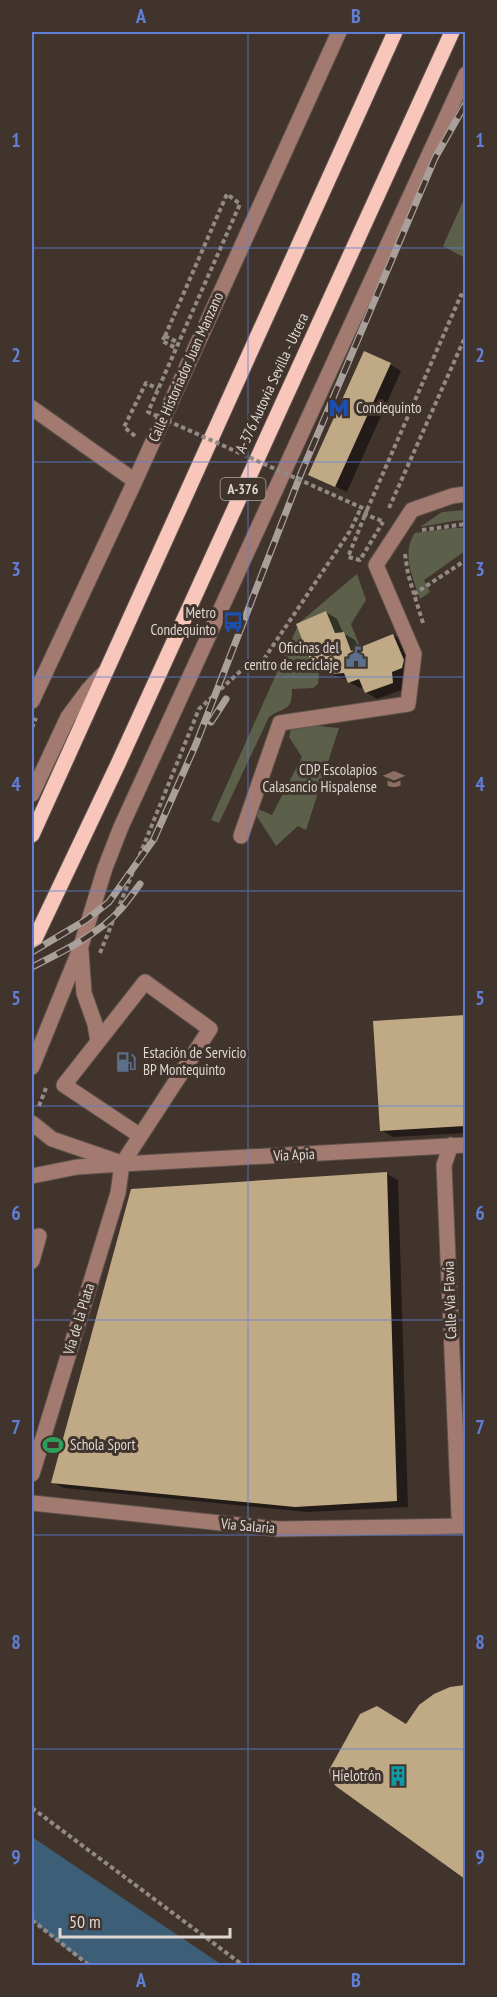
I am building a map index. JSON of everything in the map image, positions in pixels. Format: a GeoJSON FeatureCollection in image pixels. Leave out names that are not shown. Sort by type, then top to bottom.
{"type":"FeatureCollection","features":[{"type":"Feature","properties":{"kind":"main road"},"geometry":{"type":"LineString","coordinates":[[32,835],[395,32]]}},
{"type":"Feature","properties":{"kind":"main road","name":"A-376 Autovía Sevilla - Utrera"},"geometry":{"type":"LineString","coordinates":[[32,945],[128,742],[452,32]]}},
{"type":"Feature","properties":{"kind":"street","name":"Calle Historiador Juan Manzano"},"geometry":{"type":"LineString","coordinates":[[32,701],[89,589],[135,481],[339,32]]}},
{"type":"Feature","properties":{"kind":"street"},"geometry":{"type":"LineString","coordinates":[[32,1067],[80,949],[105,868],[122,827],[465,74]]}},
{"type":"Feature","properties":{"kind":"street"},"geometry":{"type":"LineString","coordinates":[[32,408],[135,481]]}},
{"type":"Feature","properties":{"kind":"street"},"geometry":{"type":"LineString","coordinates":[[241,836],[280,723],[408,704],[414,654],[376,565],[412,510],[452,496],[465,494]]}},
{"type":"Feature","properties":{"kind":"street"},"geometry":{"type":"LineString","coordinates":[[32,794],[68,717],[107,669]]}},
{"type":"Feature","properties":{"kind":"street"},"geometry":{"type":"LineString","coordinates":[[80,949],[84,993],[95,1024],[98,1042]]}},
{"type":"Feature","properties":{"kind":"street"},"geometry":{"type":"LineString","coordinates":[[122,1164],[210,1029],[145,982],[64,1085],[139,1135]]}},
{"type":"Feature","properties":{"kind":"street","name":"Vía Apia"},"geometry":{"type":"LineString","coordinates":[[32,1124],[52,1139],[122,1164]]}},
{"type":"Feature","properties":{"kind":"street","name":"Vía Apia"},"geometry":{"type":"LineString","coordinates":[[32,1176],[67,1169],[122,1164],[458,1145]]}},
{"type":"Feature","properties":{"kind":"street","name":"Calle Vía Flavia"},"geometry":{"type":"LineString","coordinates":[[458,1145],[444,1165],[459,1516],[465,1526]]}},
{"type":"Feature","properties":{"kind":"street","name":"Vía de la Plata"},"geometry":{"type":"LineString","coordinates":[[32,1473],[118,1193],[122,1164]]}},
{"type":"Feature","properties":{"kind":"street"},"geometry":{"type":"LineString","coordinates":[[32,1238],[39,1236],[32,1261]]}},
{"type":"Feature","properties":{"kind":"street","name":"Vía Salaria"},"geometry":{"type":"LineString","coordinates":[[32,1503],[278,1529],[465,1526]]}},
{"type":"Feature","properties":{"kind":"path"},"geometry":{"type":"LineString","coordinates":[[143,420],[240,204],[227,194],[165,336]]}},
{"type":"Feature","properties":{"kind":"path"},"geometry":{"type":"LineString","coordinates":[[97,961],[200,709],[246,666],[256,671],[350,531],[359,512],[383,522],[360,560],[348,556],[367,510],[461,295],[465,297]]}},
{"type":"Feature","properties":{"kind":"path"},"geometry":{"type":"LineString","coordinates":[[402,478],[465,335]]}},
{"type":"Feature","properties":{"kind":"path"},"geometry":{"type":"LineString","coordinates":[[139,428],[135,436],[124,427],[146,383]]}},
{"type":"Feature","properties":{"kind":"path"},"geometry":{"type":"LineString","coordinates":[[148,412],[367,510]]}},
{"type":"Feature","properties":{"kind":"path"},"geometry":{"type":"LineString","coordinates":[[406,546],[404,552],[408,574],[427,633],[408,641]]}},
{"type":"Feature","properties":{"kind":"path"},"geometry":{"type":"LineString","coordinates":[[414,594],[465,560]]}},
{"type":"Feature","properties":{"kind":"path"},"geometry":{"type":"LineString","coordinates":[[32,1124],[50,1080]]}},
{"type":"Feature","properties":{"kind":"path"},"geometry":{"type":"LineString","coordinates":[[32,1808],[244,1965]]}},
{"type":"Feature","properties":{"kind":"path"},"geometry":{"type":"LineString","coordinates":[[32,1920],[90,1965]]}},
{"type":"Feature","properties":{"kind":"green space"},"geometry":{"type":"Polygon","coordinates":[[[465,197],[465,258],[443,246],[465,197]]]}},
{"type":"Feature","properties":{"kind":"green space"},"geometry":{"type":"Polygon","coordinates":[[[465,510],[465,520],[420,527],[442,512],[465,510]]]}},
{"type":"Feature","properties":{"kind":"green space"},"geometry":{"type":"Polygon","coordinates":[[[465,528],[465,551],[424,580],[430,592],[420,599],[410,566],[411,541],[415,533],[465,528]]]}},
{"type":"Feature","properties":{"kind":"green space"},"geometry":{"type":"Polygon","coordinates":[[[357,574],[366,600],[351,624],[360,647],[351,651],[346,636],[342,632],[335,633],[307,650],[313,668],[319,674],[318,684],[313,688],[292,689],[289,705],[269,717],[219,823],[211,820],[299,623],[357,574]]]}},
{"type":"Feature","properties":{"kind":"green space"},"geometry":{"type":"Polygon","coordinates":[[[299,724],[339,728],[306,830],[298,826],[276,846],[255,813],[258,809],[272,815],[302,757],[289,737],[291,730],[299,724]]]}},
{"type":"Feature","properties":{"kind":"water"},"geometry":{"type":"Polygon","coordinates":[[[32,1837],[222,1965],[90,1965],[66,1949],[32,1920],[32,1837]]]}},
{"type":"Feature","properties":{"kind":"building"},"geometry":{"type":"Polygon","coordinates":[[[364,351],[391,363],[335,487],[308,475],[364,351]]]}},
{"type":"Feature","properties":{"kind":"building","name":"Oficinas del centro de reciclaje"},"geometry":{"type":"Polygon","coordinates":[[[326,611],[335,633],[344,632],[351,651],[393,634],[404,660],[402,668],[392,672],[393,683],[365,693],[359,679],[348,683],[344,673],[331,674],[312,664],[296,624],[326,611]]]}},
{"type":"Feature","properties":{"kind":"building"},"geometry":{"type":"Polygon","coordinates":[[[465,1015],[465,1126],[380,1131],[373,1021],[465,1015]]]}},
{"type":"Feature","properties":{"kind":"building"},"geometry":{"type":"Polygon","coordinates":[[[387,1172],[397,1501],[295,1507],[51,1483],[131,1189],[387,1172]]]}},
{"type":"Feature","properties":{"kind":"building","name":"Hielotrón"},"geometry":{"type":"Polygon","coordinates":[[[465,1685],[465,1879],[337,1787],[331,1781],[329,1770],[360,1714],[377,1706],[406,1724],[419,1705],[434,1694],[450,1687],[465,1685]]]}},
{"type":"Feature","properties":{"kind":"railway"},"geometry":{"type":"LineString","coordinates":[[32,952],[86,920],[109,902],[154,839],[196,744],[302,471],[435,158],[466,103]]}},
{"type":"Feature","properties":{"kind":"railway"},"geometry":{"type":"LineString","coordinates":[[211,722],[226,699]]}},
{"type":"Feature","properties":{"kind":"railway"},"geometry":{"type":"LineString","coordinates":[[32,967],[55,956],[101,927],[120,910],[140,884]]}},
{"type":"Feature","properties":{"kind":"place","name":"Condequinto"},"geometry":{"type":"Point","coordinates":[339,408]}},
{"type":"Feature","properties":{"kind":"place","name":"Metro Condequinto"},"geometry":{"type":"Point","coordinates":[233,622]}},
{"type":"Feature","properties":{"kind":"place","name":"Oficinas del centro de reciclaje"},"geometry":{"type":"Point","coordinates":[356,657]}},
{"type":"Feature","properties":{"kind":"place","name":"CDP Escolapios Calasancio Hispalense"},"geometry":{"type":"Point","coordinates":[394,779]}},
{"type":"Feature","properties":{"kind":"place","name":"Estación de Servicio BP Montequinto"},"geometry":{"type":"Point","coordinates":[126,1062]}},
{"type":"Feature","properties":{"kind":"place","name":"Schola Sport"},"geometry":{"type":"Point","coordinates":[53,1445]}},
{"type":"Feature","properties":{"kind":"place","name":"Hielotrón"},"geometry":{"type":"Point","coordinates":[398,1776]}}]}
